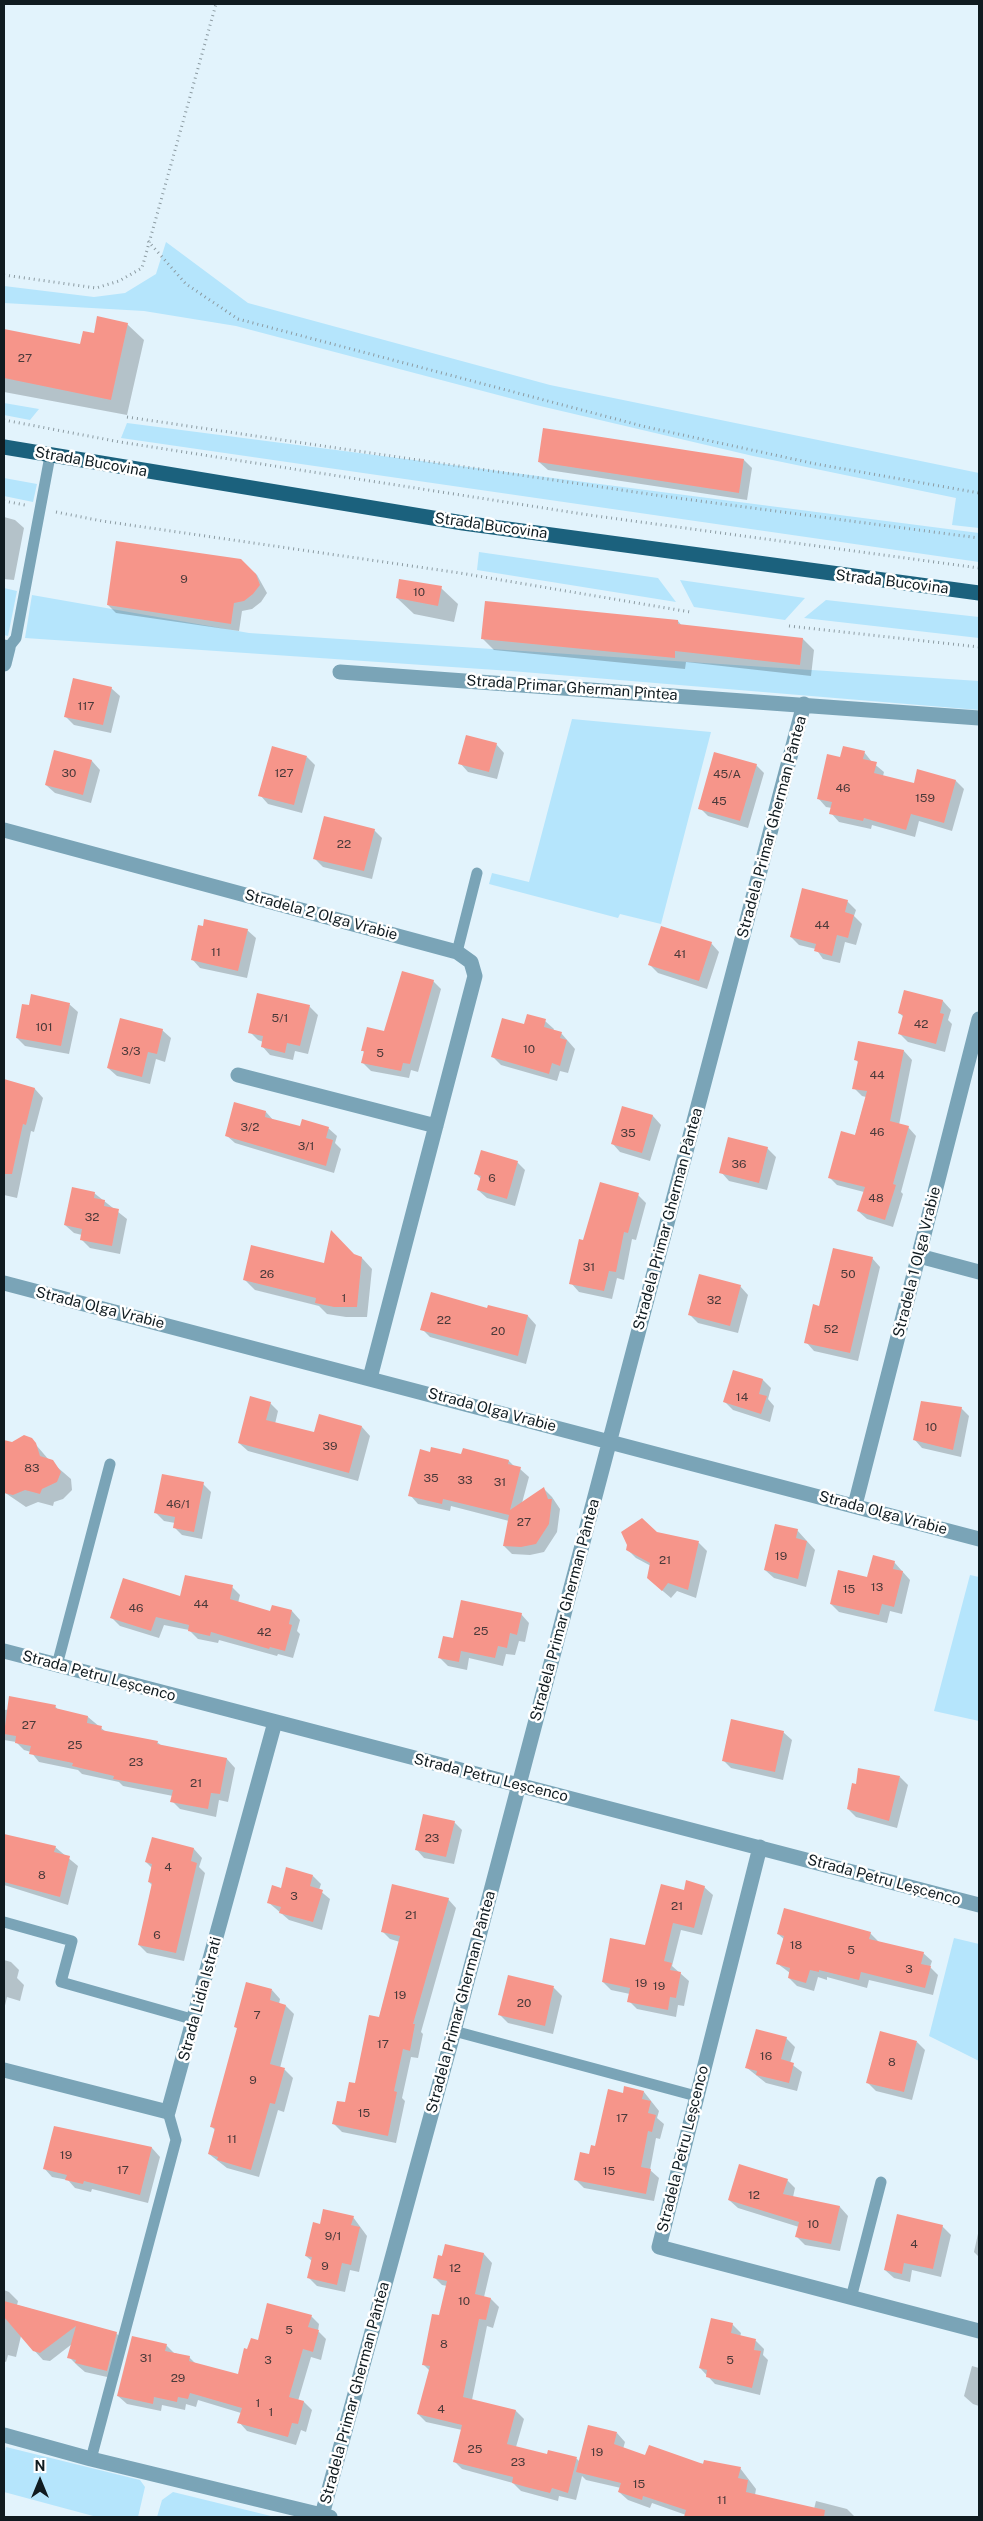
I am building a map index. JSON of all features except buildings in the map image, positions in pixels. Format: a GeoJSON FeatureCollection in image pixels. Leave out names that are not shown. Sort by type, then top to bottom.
{"type":"FeatureCollection","features":[{"type":"Feature","properties":{"kind":"main road","name":"Strada Bucovina"},"geometry":{"type":"LineString","coordinates":[[4,447],[463,523],[979,593]]}},
{"type":"Feature","properties":{"kind":"street"},"geometry":{"type":"LineString","coordinates":[[4,664],[6,648]]}},
{"type":"Feature","properties":{"kind":"street","name":"Strada Primar Gherman Pîntea"},"geometry":{"type":"LineString","coordinates":[[340,672],[979,718]]}},
{"type":"Feature","properties":{"kind":"street","name":"Stradela Primar Gherman Pântea"},"geometry":{"type":"LineString","coordinates":[[326,2516],[804,704]]}},
{"type":"Feature","properties":{"kind":"street","name":"Stradela 2 Olga Vrabie"},"geometry":{"type":"LineString","coordinates":[[4,830],[457,952]]}},
{"type":"Feature","properties":{"kind":"street"},"geometry":{"type":"LineString","coordinates":[[370,1378],[475,976],[471,962],[465,955],[457,952]]}},
{"type":"Feature","properties":{"kind":"street","name":"Stradela 1 Olga Vrabie"},"geometry":{"type":"LineString","coordinates":[[855,1505],[979,1019]]}},
{"type":"Feature","properties":{"kind":"street"},"geometry":{"type":"LineString","coordinates":[[238,1075],[436,1126]]}},
{"type":"Feature","properties":{"kind":"street"},"geometry":{"type":"LineString","coordinates":[[919,1256],[979,1272]]}},
{"type":"Feature","properties":{"kind":"street","name":"Strada Olga Vrabie"},"geometry":{"type":"LineString","coordinates":[[4,1283],[979,1539]]}},
{"type":"Feature","properties":{"kind":"street","name":"Strada Petru Leșcenco"},"geometry":{"type":"LineString","coordinates":[[4,1651],[979,1904]]}},
{"type":"Feature","properties":{"kind":"street","name":"Strada Lidia Istrati"},"geometry":{"type":"LineString","coordinates":[[168,2112],[195,2020],[275,1722]]}},
{"type":"Feature","properties":{"kind":"street","name":"Stradela Petru Leșcenco"},"geometry":{"type":"LineString","coordinates":[[760,1847],[659,2246],[979,2331]]}},
{"type":"Feature","properties":{"kind":"street"},"geometry":{"type":"LineString","coordinates":[[4,2070],[168,2112]]}},
{"type":"Feature","properties":{"kind":"street"},"geometry":{"type":"LineString","coordinates":[[4,2435],[90,2459],[326,2516]]}},
{"type":"Feature","properties":{"kind":"lane"},"geometry":{"type":"LineString","coordinates":[[6,648],[16,638],[50,456]]}},
{"type":"Feature","properties":{"kind":"lane"},"geometry":{"type":"LineString","coordinates":[[457,952],[477,873]]}},
{"type":"Feature","properties":{"kind":"lane"},"geometry":{"type":"LineString","coordinates":[[57,1665],[110,1464]]}},
{"type":"Feature","properties":{"kind":"lane"},"geometry":{"type":"LineString","coordinates":[[4,1922],[72,1941],[60,1982],[195,2020]]}},
{"type":"Feature","properties":{"kind":"lane"},"geometry":{"type":"LineString","coordinates":[[454,2031],[696,2096]]}},
{"type":"Feature","properties":{"kind":"lane"},"geometry":{"type":"LineString","coordinates":[[90,2459],[176,2140],[168,2112]]}},
{"type":"Feature","properties":{"kind":"lane"},"geometry":{"type":"LineString","coordinates":[[852,2298],[881,2182]]}},
{"type":"Feature","properties":{"kind":"path"},"geometry":{"type":"LineString","coordinates":[[4,275],[96,288],[119,281],[142,268],[148,241],[216,4]]}},
{"type":"Feature","properties":{"kind":"path"},"geometry":{"type":"LineString","coordinates":[[148,241],[186,284],[238,319],[646,427],[816,464],[979,493]]}},
{"type":"Feature","properties":{"kind":"path"},"geometry":{"type":"LineString","coordinates":[[127,417],[642,494],[979,538]]}},
{"type":"Feature","properties":{"kind":"path"},"geometry":{"type":"LineString","coordinates":[[4,420],[120,442],[589,515],[979,568]]}},
{"type":"Feature","properties":{"kind":"path"},"geometry":{"type":"LineString","coordinates":[[4,501],[102,521],[460,573],[690,612]]}},
{"type":"Feature","properties":{"kind":"path"},"geometry":{"type":"LineString","coordinates":[[789,626],[979,647]]}},
{"type":"Feature","properties":{"kind":"shaded area"},"geometry":{"type":"Polygon","coordinates":[[[166,242],[248,303],[550,385],[979,473],[979,528],[952,525],[956,498],[753,456],[536,405],[236,326],[144,311],[4,303],[4,286],[94,297],[125,293],[156,274],[166,242]]]}},
{"type":"Feature","properties":{"kind":"shaded area"},"geometry":{"type":"Polygon","coordinates":[[[4,403],[39,409],[30,420],[4,415],[4,403]]]}},
{"type":"Feature","properties":{"kind":"shaded area"},"geometry":{"type":"Polygon","coordinates":[[[127,423],[979,533],[979,562],[121,438],[127,423]]]}},
{"type":"Feature","properties":{"kind":"shaded area"},"geometry":{"type":"Polygon","coordinates":[[[4,478],[37,484],[33,502],[4,496],[4,478]]]}},
{"type":"Feature","properties":{"kind":"shaded area"},"geometry":{"type":"Polygon","coordinates":[[[479,552],[658,578],[676,602],[477,570],[479,552]]]}},
{"type":"Feature","properties":{"kind":"shaded area"},"geometry":{"type":"Polygon","coordinates":[[[680,580],[805,598],[785,620],[694,607],[680,580]]]}},
{"type":"Feature","properties":{"kind":"shaded area"},"geometry":{"type":"Polygon","coordinates":[[[4,588],[17,591],[8,636],[4,635],[4,588]]]}},
{"type":"Feature","properties":{"kind":"shaded area"},"geometry":{"type":"Polygon","coordinates":[[[32,595],[249,633],[979,681],[979,710],[511,671],[25,638],[32,595]]]}},
{"type":"Feature","properties":{"kind":"shaded area"},"geometry":{"type":"Polygon","coordinates":[[[826,600],[979,617],[979,638],[804,618],[826,600]]]}},
{"type":"Feature","properties":{"kind":"shaded area"},"geometry":{"type":"Polygon","coordinates":[[[572,719],[711,732],[661,924],[620,914],[618,918],[489,884],[492,873],[529,882],[572,719]]]}},
{"type":"Feature","properties":{"kind":"shaded area"},"geometry":{"type":"Polygon","coordinates":[[[970,1575],[979,1577],[979,1721],[934,1711],[970,1575]]]}},
{"type":"Feature","properties":{"kind":"shaded area"},"geometry":{"type":"Polygon","coordinates":[[[954,1938],[979,1944],[979,2061],[929,2036],[954,1938]]]}},
{"type":"Feature","properties":{"kind":"shaded area"},"geometry":{"type":"Polygon","coordinates":[[[6,2447],[140,2480],[145,2487],[138,2517],[97,2517],[4,2492],[4,2456],[6,2447]]]}},
{"type":"Feature","properties":{"kind":"shaded area"},"geometry":{"type":"Polygon","coordinates":[[[173,2492],[275,2517],[157,2517],[162,2500],[173,2492]]]}}]}
